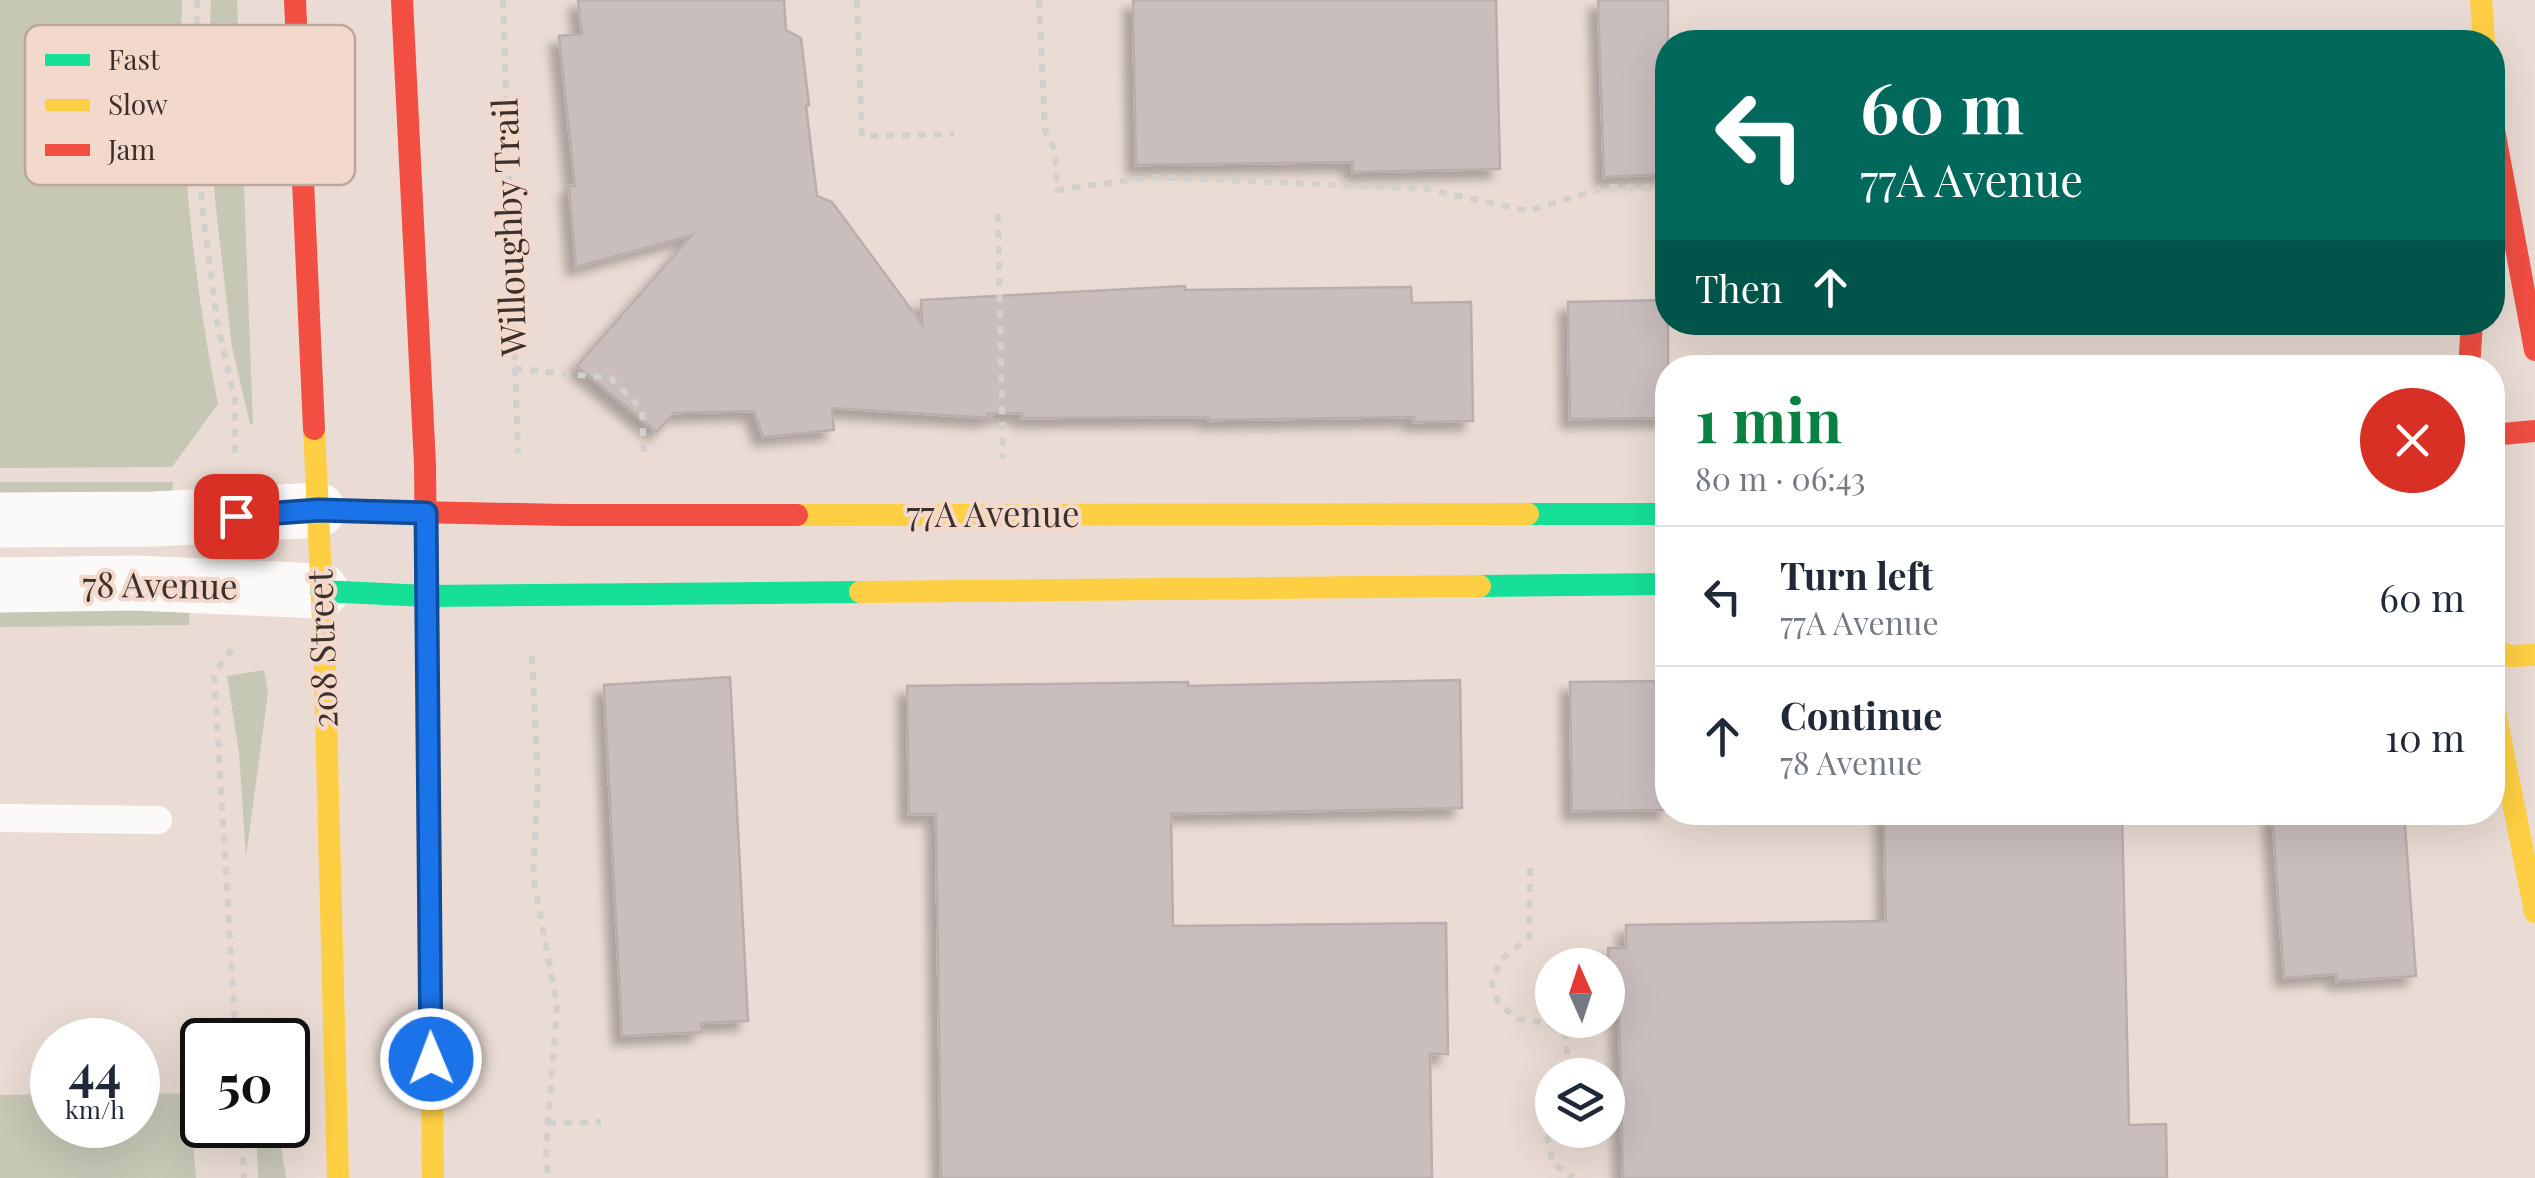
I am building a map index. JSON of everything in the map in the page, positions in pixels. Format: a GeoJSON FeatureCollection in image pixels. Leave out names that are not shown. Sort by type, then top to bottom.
{"type":"FeatureCollection","features":[{"type":"Feature","properties":{"kind":"street","name":"208 Street"},"geometry":{"type":"LineString","coordinates":[[295,0],[296,25]]}},
{"type":"Feature","properties":{"kind":"street"},"geometry":{"type":"LineString","coordinates":[[402,0],[426,513],[433,1178]]}},
{"type":"Feature","properties":{"kind":"street"},"geometry":{"type":"LineString","coordinates":[[2481,0],[2483,30]]}},
{"type":"Feature","properties":{"kind":"street","name":"208 Street"},"geometry":{"type":"LineString","coordinates":[[303,185],[321,591],[338,1178]]}},
{"type":"Feature","properties":{"kind":"street"},"geometry":{"type":"LineString","coordinates":[[2505,188],[2535,350]]}},
{"type":"Feature","properties":{"kind":"street"},"geometry":{"type":"LineString","coordinates":[[2505,433],[2535,430]]}},
{"type":"Feature","properties":{"kind":"street","name":"77A Avenue"},"geometry":{"type":"LineString","coordinates":[[318,510],[1655,514]]}},
{"type":"Feature","properties":{"kind":"street","name":"78 Avenue"},"geometry":{"type":"LineString","coordinates":[[0,520],[171,518],[318,510]]}},
{"type":"Feature","properties":{"kind":"street","name":"78 Avenue"},"geometry":{"type":"LineString","coordinates":[[0,585],[154,584],[321,591]]}},
{"type":"Feature","properties":{"kind":"street"},"geometry":{"type":"LineString","coordinates":[[321,591],[427,596],[1655,584]]}},
{"type":"Feature","properties":{"kind":"street"},"geometry":{"type":"LineString","coordinates":[[2505,654],[2535,656]]}},
{"type":"Feature","properties":{"kind":"street"},"geometry":{"type":"LineString","coordinates":[[2505,762],[2535,912]]}},
{"type":"Feature","properties":{"kind":"lane"},"geometry":{"type":"LineString","coordinates":[[0,818],[158,820]]}},
{"type":"Feature","properties":{"kind":"path"},"geometry":{"type":"LineString","coordinates":[[196,25],[197,0]]}},
{"type":"Feature","properties":{"kind":"path","name":"Willoughby Trail"},"geometry":{"type":"LineString","coordinates":[[503,0],[518,453]]}},
{"type":"Feature","properties":{"kind":"path"},"geometry":{"type":"LineString","coordinates":[[857,0],[862,136],[954,134]]}},
{"type":"Feature","properties":{"kind":"path"},"geometry":{"type":"LineString","coordinates":[[1039,0],[1044,130],[1055,150],[1058,190],[1154,177],[1408,188],[1528,211],[1607,188],[1655,188]]}},
{"type":"Feature","properties":{"kind":"path"},"geometry":{"type":"LineString","coordinates":[[201,185],[217,322],[235,400],[235,463]]}},
{"type":"Feature","properties":{"kind":"path"},"geometry":{"type":"LineString","coordinates":[[998,214],[1003,472]]}},
{"type":"Feature","properties":{"kind":"path"},"geometry":{"type":"LineString","coordinates":[[514,368],[612,378],[642,410],[644,468]]}},
{"type":"Feature","properties":{"kind":"path"},"geometry":{"type":"LineString","coordinates":[[235,1018],[214,674],[239,640]]}},
{"type":"Feature","properties":{"kind":"path"},"geometry":{"type":"LineString","coordinates":[[532,645],[538,780],[533,875],[558,1006],[548,1123],[548,1178]]}},
{"type":"Feature","properties":{"kind":"path"},"geometry":{"type":"LineString","coordinates":[[1530,868],[1529,938],[1500,960],[1492,984],[1498,1002],[1517,1020],[1546,1023],[1564,1034],[1567,1058]]}},
{"type":"Feature","properties":{"kind":"path"},"geometry":{"type":"LineString","coordinates":[[548,1123],[601,1122]]}},
{"type":"Feature","properties":{"kind":"path"},"geometry":{"type":"LineString","coordinates":[[242,1148],[244,1178]]}},
{"type":"Feature","properties":{"kind":"path"},"geometry":{"type":"LineString","coordinates":[[1550,1148],[1553,1163],[1573,1178]]}},
{"type":"Feature","properties":{"kind":"green space"},"geometry":{"type":"Polygon","coordinates":[[[0,0],[182,0],[182,25],[25,25],[25,185],[188,185],[201,304],[218,404],[172,467],[0,468],[0,0]]]}},
{"type":"Feature","properties":{"kind":"green space"},"geometry":{"type":"Polygon","coordinates":[[[211,0],[237,0],[238,25],[210,25],[211,0]]]}},
{"type":"Feature","properties":{"kind":"green space"},"geometry":{"type":"Polygon","coordinates":[[[214,185],[244,185],[253,425],[232,347],[214,185]]]}},
{"type":"Feature","properties":{"kind":"green space"},"geometry":{"type":"Polygon","coordinates":[[[0,482],[173,482],[172,501],[0,502],[0,482]]]}},
{"type":"Feature","properties":{"kind":"green space"},"geometry":{"type":"Polygon","coordinates":[[[0,606],[189,608],[189,625],[0,627],[0,606]]]}},
{"type":"Feature","properties":{"kind":"green space"},"geometry":{"type":"Polygon","coordinates":[[[264,670],[268,693],[246,857],[239,753],[227,676],[264,670]]]}},
{"type":"Feature","properties":{"kind":"green space"},"geometry":{"type":"Polygon","coordinates":[[[160,1093],[180,1094],[180,1148],[194,1148],[196,1178],[0,1178],[0,1095],[30,1094],[30,1148],[160,1148],[160,1093]]]}},
{"type":"Feature","properties":{"kind":"green space"},"geometry":{"type":"Polygon","coordinates":[[[257,1148],[281,1148],[286,1178],[258,1178],[257,1148]]]}},
{"type":"Feature","properties":{"kind":"building"},"geometry":{"type":"Polygon","coordinates":[[[578,0],[784,0],[786,30],[801,38],[817,196],[832,202],[922,324],[921,300],[1185,286],[1185,290],[1411,287],[1412,303],[1471,302],[1473,421],[1414,422],[1414,417],[1022,418],[1022,413],[988,414],[991,418],[832,408],[834,430],[763,437],[754,411],[674,413],[657,432],[577,366],[692,235],[576,267],[569,186],[575,186],[559,36],[582,34],[578,0]]]}},
{"type":"Feature","properties":{"kind":"building"},"geometry":{"type":"Polygon","coordinates":[[[1133,0],[1496,0],[1500,169],[1353,172],[1353,162],[1136,165],[1133,0]]]}},
{"type":"Feature","properties":{"kind":"building"},"geometry":{"type":"Polygon","coordinates":[[[1598,0],[1668,0],[1668,30],[1655,30],[1655,175],[1604,177],[1598,0]]]}},
{"type":"Feature","properties":{"kind":"building"},"geometry":{"type":"Polygon","coordinates":[[[1655,300],[1655,335],[1668,335],[1668,355],[1655,355],[1655,418],[1570,419],[1568,302],[1655,300]]]}},
{"type":"Feature","properties":{"kind":"building"},"geometry":{"type":"Polygon","coordinates":[[[730,677],[748,1021],[701,1023],[702,1032],[622,1036],[604,685],[730,677]]]}},
{"type":"Feature","properties":{"kind":"building"},"geometry":{"type":"Polygon","coordinates":[[[1460,680],[1462,808],[1171,814],[1173,926],[1446,923],[1448,1054],[1430,1054],[1432,1178],[941,1178],[936,814],[909,814],[907,686],[1188,682],[1188,686],[1460,680]]]}},
{"type":"Feature","properties":{"kind":"building"},"geometry":{"type":"Polygon","coordinates":[[[1655,681],[1655,810],[1572,811],[1570,682],[1655,681]]]}},
{"type":"Feature","properties":{"kind":"building"},"geometry":{"type":"Polygon","coordinates":[[[1884,825],[2122,825],[2129,1125],[2166,1124],[2167,1178],[1623,1178],[1625,1058],[1620,1058],[1620,1038],[1625,1038],[1626,925],[1886,921],[1884,825]]]}},
{"type":"Feature","properties":{"kind":"building"},"geometry":{"type":"Polygon","coordinates":[[[2273,825],[2405,825],[2416,976],[2337,981],[2336,974],[2284,978],[2273,825]]]}},
{"type":"Feature","properties":{"kind":"traffic: fast"},"geometry":{"type":"LineString","coordinates":[[1528,514],[1655,514]]}},
{"type":"Feature","properties":{"kind":"traffic: fast"},"geometry":{"type":"LineString","coordinates":[[1480,586],[1655,584]]}},
{"type":"Feature","properties":{"kind":"traffic: fast"},"geometry":{"type":"LineString","coordinates":[[321,591],[427,596],[860,592]]}},
{"type":"Feature","properties":{"kind":"traffic: slow"},"geometry":{"type":"LineString","coordinates":[[2481,0],[2483,30]]}},
{"type":"Feature","properties":{"kind":"traffic: slow"},"geometry":{"type":"LineString","coordinates":[[314,429],[324,641],[338,1178]]}},
{"type":"Feature","properties":{"kind":"traffic: slow"},"geometry":{"type":"LineString","coordinates":[[797,515],[1528,514]]}},
{"type":"Feature","properties":{"kind":"traffic: slow"},"geometry":{"type":"LineString","coordinates":[[860,592],[1480,586]]}},
{"type":"Feature","properties":{"kind":"traffic: slow"},"geometry":{"type":"LineString","coordinates":[[427,648],[433,1178]]}},
{"type":"Feature","properties":{"kind":"traffic: slow"},"geometry":{"type":"LineString","coordinates":[[2505,654],[2535,655]]}},
{"type":"Feature","properties":{"kind":"traffic: slow"},"geometry":{"type":"LineString","coordinates":[[2505,762],[2535,912]]}},
{"type":"Feature","properties":{"kind":"traffic: jam"},"geometry":{"type":"LineString","coordinates":[[295,0],[296,25]]}},
{"type":"Feature","properties":{"kind":"traffic: jam"},"geometry":{"type":"LineString","coordinates":[[402,0],[425,465],[427,648]]}},
{"type":"Feature","properties":{"kind":"traffic: jam"},"geometry":{"type":"LineString","coordinates":[[303,185],[314,429]]}},
{"type":"Feature","properties":{"kind":"traffic: jam"},"geometry":{"type":"LineString","coordinates":[[2505,189],[2535,350]]}},
{"type":"Feature","properties":{"kind":"traffic: jam"},"geometry":{"type":"LineString","coordinates":[[2470,355],[2471,335]]}},
{"type":"Feature","properties":{"kind":"traffic: jam"},"geometry":{"type":"LineString","coordinates":[[2505,434],[2535,431]]}},
{"type":"Feature","properties":{"kind":"traffic: jam"},"geometry":{"type":"LineString","coordinates":[[318,510],[797,515]]}},
{"type":"Feature","properties":{"kind":"route"},"geometry":{"type":"LineString","coordinates":[[236,516],[318,510],[426,513],[431,1059]]}}]}
